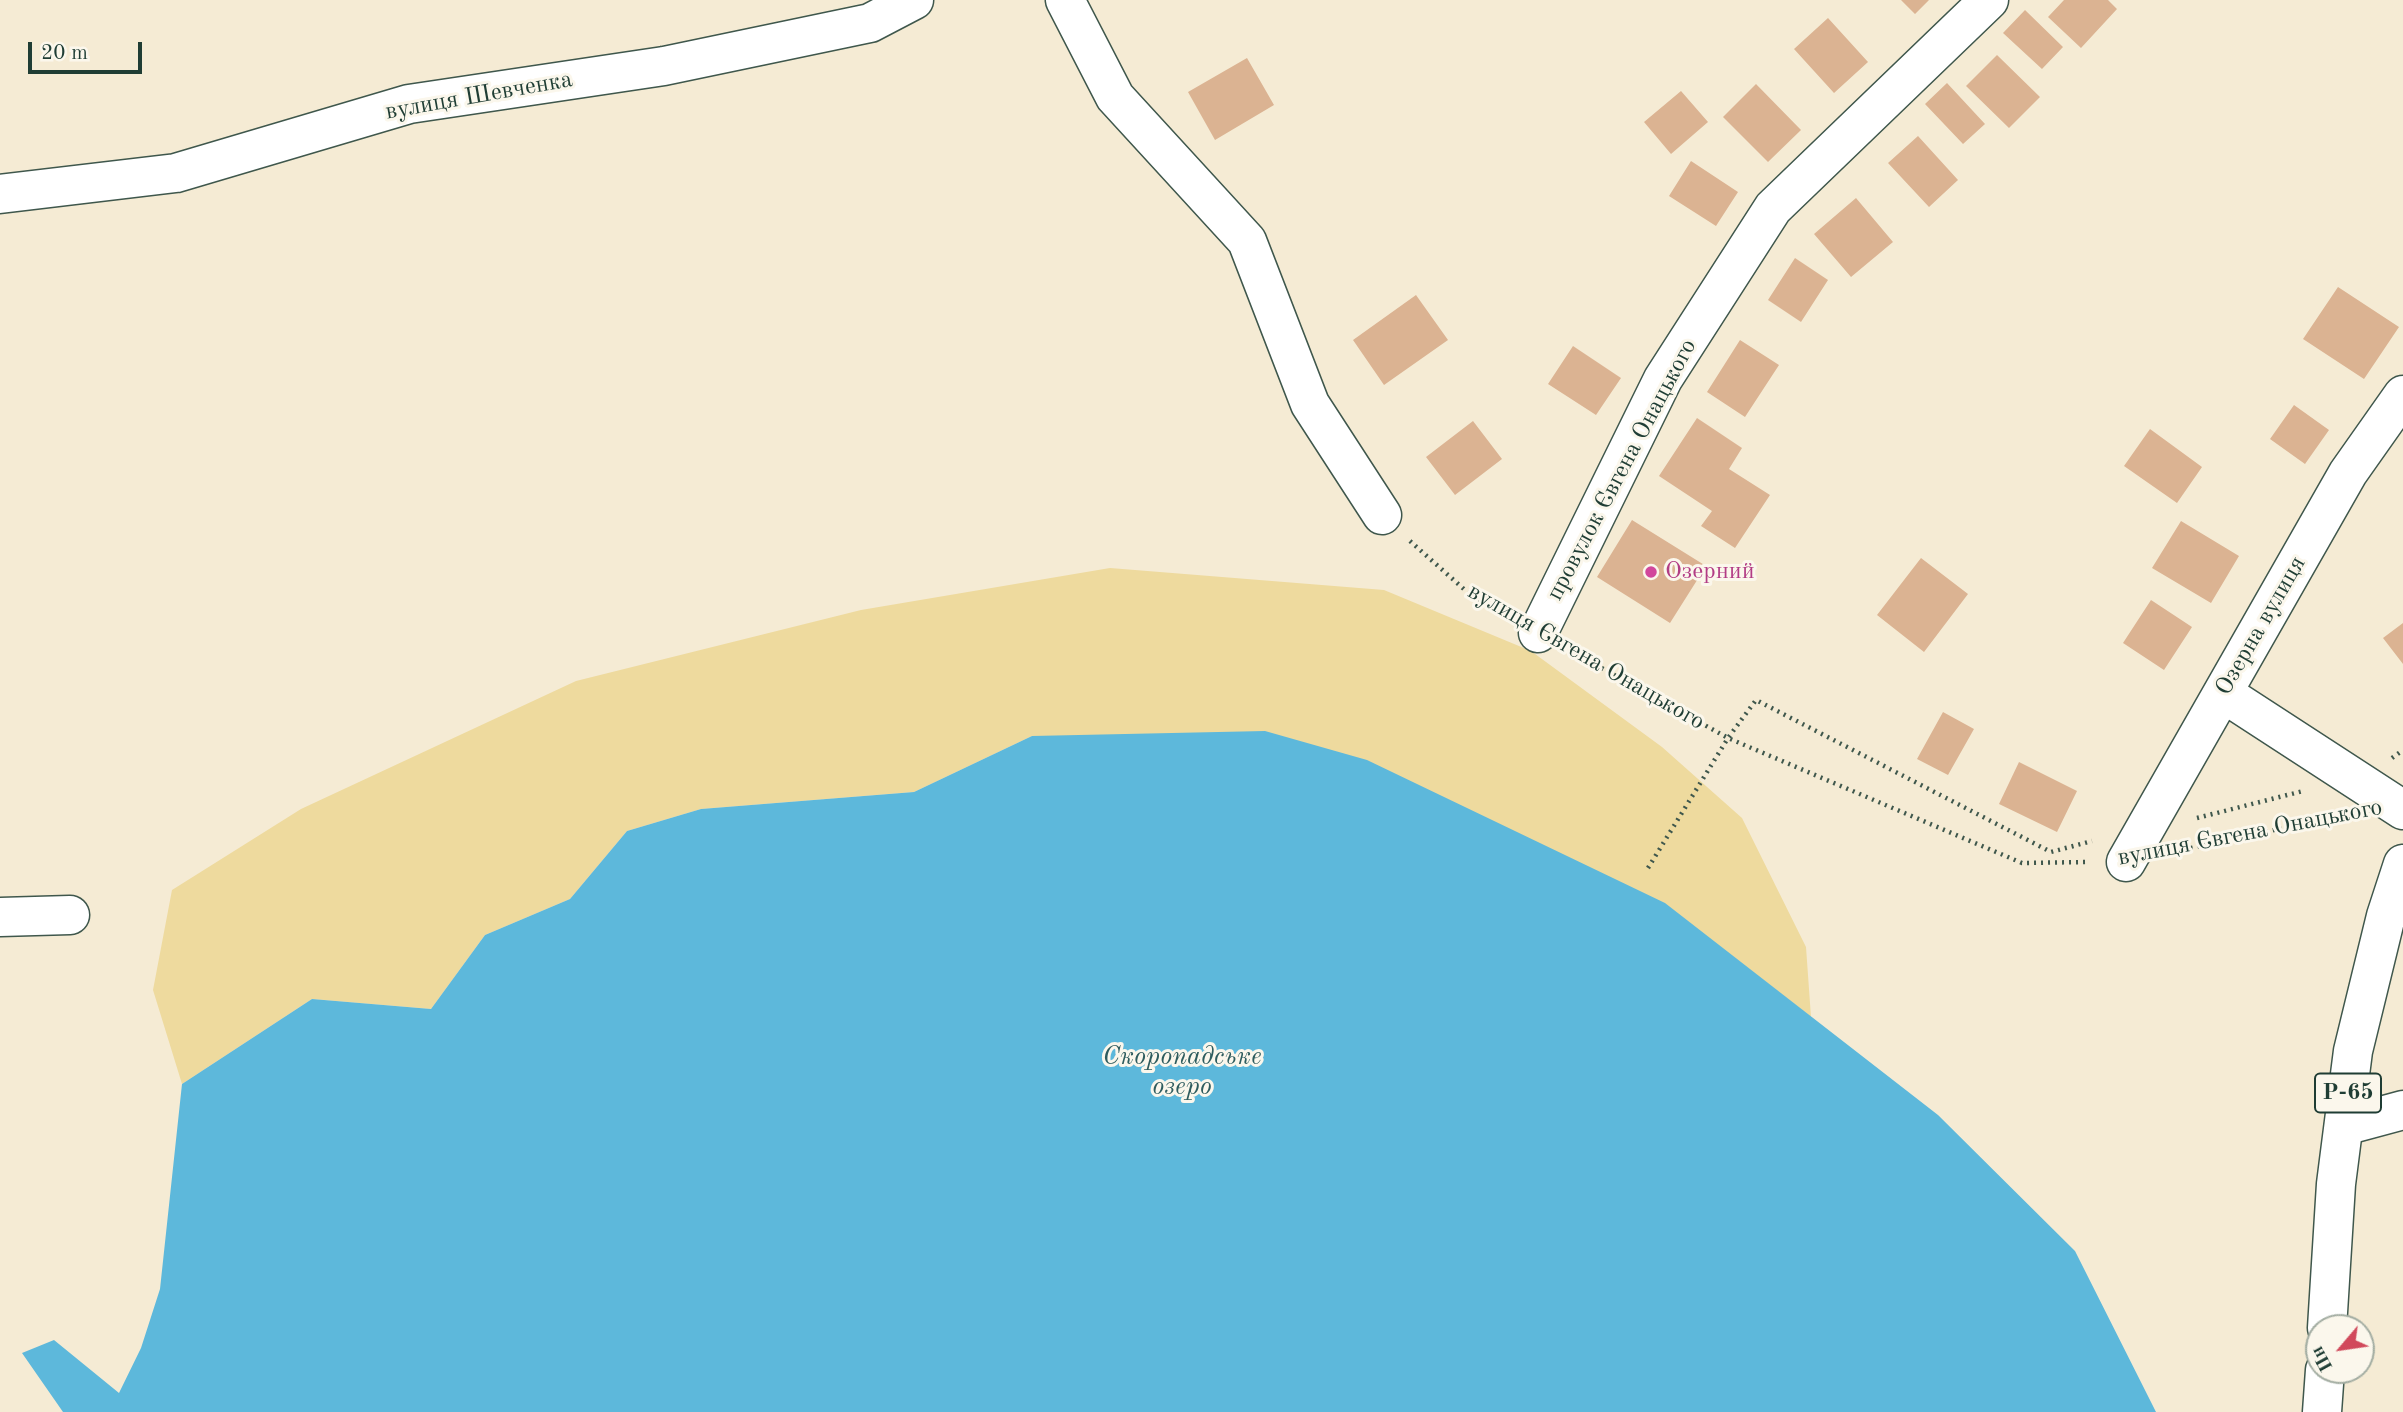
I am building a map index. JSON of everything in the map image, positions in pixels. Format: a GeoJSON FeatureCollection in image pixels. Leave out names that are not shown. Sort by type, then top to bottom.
{"type":"FeatureCollection","features":[{"type":"Feature","properties":{"kind":"street","name":"вулиця Шевченка"},"geometry":{"type":"LineString","coordinates":[[0,194],[176,173],[410,104],[677,64],[870,23],[914,0]]}},
{"type":"Feature","properties":{"kind":"street"},"geometry":{"type":"LineString","coordinates":[[1065,0],[1115,97],[1247,241],[1310,404],[1382,515]]}},
{"type":"Feature","properties":{"kind":"street","name":"провулок Євгена Онацького"},"geometry":{"type":"LineString","coordinates":[[1538,633],[1663,379],[1773,208],[1989,0]]}},
{"type":"Feature","properties":{"kind":"street","name":"Озерна вулиця"},"geometry":{"type":"LineString","coordinates":[[2126,862],[2348,473],[2403,395]]}},
{"type":"Feature","properties":{"kind":"street","name":"вулиця Євгена Онацького"},"geometry":{"type":"LineString","coordinates":[[2223,693],[2399,807]]}},
{"type":"Feature","properties":{"kind":"street","name":"Р-65"},"geometry":{"type":"LineString","coordinates":[[2329,1314],[2336,1184],[2353,1051],[2386,916],[2403,864]]}},
{"type":"Feature","properties":{"kind":"street"},"geometry":{"type":"LineString","coordinates":[[0,917],[70,915]]}},
{"type":"Feature","properties":{"kind":"street"},"geometry":{"type":"LineString","coordinates":[[2344,1126],[2403,1110]]}},
{"type":"Feature","properties":{"kind":"street"},"geometry":{"type":"LineString","coordinates":[[2322,1412],[2324,1384]]}},
{"type":"Feature","properties":{"kind":"path","name":"вулиця Євгена Онацького"},"geometry":{"type":"LineString","coordinates":[[1382,515],[1475,599],[1728,738],[2022,863],[2126,862],[2399,807]]}},
{"type":"Feature","properties":{"kind":"path"},"geometry":{"type":"LineString","coordinates":[[1648,868],[1728,738],[1756,700],[2051,852],[2148,825],[2217,815],[2308,790]]}},
{"type":"Feature","properties":{"kind":"path"},"geometry":{"type":"LineString","coordinates":[[2383,765],[2403,750]]}},
{"type":"Feature","properties":{"kind":"sand"},"geometry":{"type":"Polygon","coordinates":[[[1110,568],[1384,590],[1531,651],[1662,747],[1742,818],[1806,947],[1811,1017],[1664,903],[1032,736],[914,792],[701,809],[627,831],[570,899],[485,935],[431,1009],[312,999],[182,1084],[153,990],[172,890],[301,809],[576,681],[861,610],[1110,568]]]}},
{"type":"Feature","properties":{"kind":"water","name":"Скоропадське озеро"},"geometry":{"type":"Polygon","coordinates":[[[1265,731],[1367,760],[1665,903],[1938,1115],[2075,1251],[2156,1412],[63,1412],[22,1353],[54,1340],[119,1393],[141,1348],[160,1289],[182,1084],[312,999],[431,1009],[485,935],[570,899],[627,831],[701,809],[914,792],[1032,736],[1265,731]]]}},
{"type":"Feature","properties":{"kind":"building"},"geometry":{"type":"Polygon","coordinates":[[[1901,0],[1929,0],[1915,14],[1901,0]]]}},
{"type":"Feature","properties":{"kind":"building"},"geometry":{"type":"Polygon","coordinates":[[[2064,0],[2108,0],[2117,9],[2081,48],[2048,17],[2064,0]]]}},
{"type":"Feature","properties":{"kind":"building"},"geometry":{"type":"Polygon","coordinates":[[[2025,10],[2063,47],[2042,69],[2003,33],[2025,10]]]}},
{"type":"Feature","properties":{"kind":"building"},"geometry":{"type":"Polygon","coordinates":[[[1828,18],[1868,62],[1834,93],[1794,49],[1828,18]]]}},
{"type":"Feature","properties":{"kind":"building"},"geometry":{"type":"Polygon","coordinates":[[[1997,55],[2040,97],[2009,128],[1966,86],[1997,55]]]}},
{"type":"Feature","properties":{"kind":"building"},"geometry":{"type":"Polygon","coordinates":[[[1247,58],[1274,105],[1215,140],[1188,92],[1247,58]]]}},
{"type":"Feature","properties":{"kind":"building"},"geometry":{"type":"Polygon","coordinates":[[[1947,83],[1985,124],[1963,144],[1925,104],[1947,83]]]}},
{"type":"Feature","properties":{"kind":"building"},"geometry":{"type":"Polygon","coordinates":[[[1756,84],[1801,130],[1768,162],[1723,117],[1756,84]]]}},
{"type":"Feature","properties":{"kind":"building"},"geometry":{"type":"Polygon","coordinates":[[[1681,91],[1708,122],[1671,154],[1644,122],[1681,91]]]}},
{"type":"Feature","properties":{"kind":"building"},"geometry":{"type":"Polygon","coordinates":[[[1918,136],[1958,180],[1929,207],[1888,163],[1918,136]]]}},
{"type":"Feature","properties":{"kind":"building"},"geometry":{"type":"Polygon","coordinates":[[[1691,161],[1738,192],[1716,226],[1669,196],[1691,161]]]}},
{"type":"Feature","properties":{"kind":"building"},"geometry":{"type":"Polygon","coordinates":[[[1856,198],[1893,242],[1851,277],[1814,234],[1856,198]]]}},
{"type":"Feature","properties":{"kind":"building"},"geometry":{"type":"Polygon","coordinates":[[[1795,258],[1828,280],[1801,322],[1768,300],[1795,258]]]}},
{"type":"Feature","properties":{"kind":"building"},"geometry":{"type":"Polygon","coordinates":[[[2338,287],[2399,327],[2364,379],[2303,339],[2338,287]]]}},
{"type":"Feature","properties":{"kind":"building"},"geometry":{"type":"Polygon","coordinates":[[[1416,295],[1448,340],[1384,385],[1353,340],[1416,295]]]}},
{"type":"Feature","properties":{"kind":"building"},"geometry":{"type":"Polygon","coordinates":[[[1740,340],[1779,365],[1745,417],[1707,392],[1740,340]]]}},
{"type":"Feature","properties":{"kind":"building"},"geometry":{"type":"Polygon","coordinates":[[[1573,346],[1621,378],[1596,415],[1548,384],[1573,346]]]}},
{"type":"Feature","properties":{"kind":"building"},"geometry":{"type":"Polygon","coordinates":[[[2294,405],[2329,430],[2305,464],[2270,439],[2294,405]]]}},
{"type":"Feature","properties":{"kind":"building"},"geometry":{"type":"Polygon","coordinates":[[[1697,418],[1742,448],[1729,469],[1770,495],[1735,548],[1701,526],[1712,511],[1659,476],[1697,418]]]}},
{"type":"Feature","properties":{"kind":"building"},"geometry":{"type":"Polygon","coordinates":[[[1473,421],[1502,459],[1455,495],[1426,457],[1473,421]]]}},
{"type":"Feature","properties":{"kind":"building"},"geometry":{"type":"Polygon","coordinates":[[[2150,429],[2202,467],[2177,503],[2124,466],[2150,429]]]}},
{"type":"Feature","properties":{"kind":"building","name":"Озерний"},"geometry":{"type":"Polygon","coordinates":[[[1632,520],[1706,566],[1670,623],[1597,577],[1632,520]]]}},
{"type":"Feature","properties":{"kind":"building"},"geometry":{"type":"Polygon","coordinates":[[[2181,521],[2239,556],[2211,603],[2152,568],[2181,521]]]}},
{"type":"Feature","properties":{"kind":"building"},"geometry":{"type":"Polygon","coordinates":[[[1921,558],[1968,594],[1924,652],[1877,615],[1921,558]]]}},
{"type":"Feature","properties":{"kind":"building"},"geometry":{"type":"Polygon","coordinates":[[[2151,600],[2192,627],[2164,670],[2123,643],[2151,600]]]}},
{"type":"Feature","properties":{"kind":"building"},"geometry":{"type":"Polygon","coordinates":[[[2403,623],[2403,664],[2383,638],[2403,623]]]}},
{"type":"Feature","properties":{"kind":"building"},"geometry":{"type":"Polygon","coordinates":[[[1943,712],[1974,729],[1948,775],[1917,759],[1943,712]]]}},
{"type":"Feature","properties":{"kind":"building"},"geometry":{"type":"Polygon","coordinates":[[[2019,762],[2077,791],[2057,832],[1999,804],[2019,762]]]}},
{"type":"Feature","properties":{"kind":"place","name":"Озерний"},"geometry":{"type":"Point","coordinates":[1651,572]}}]}
